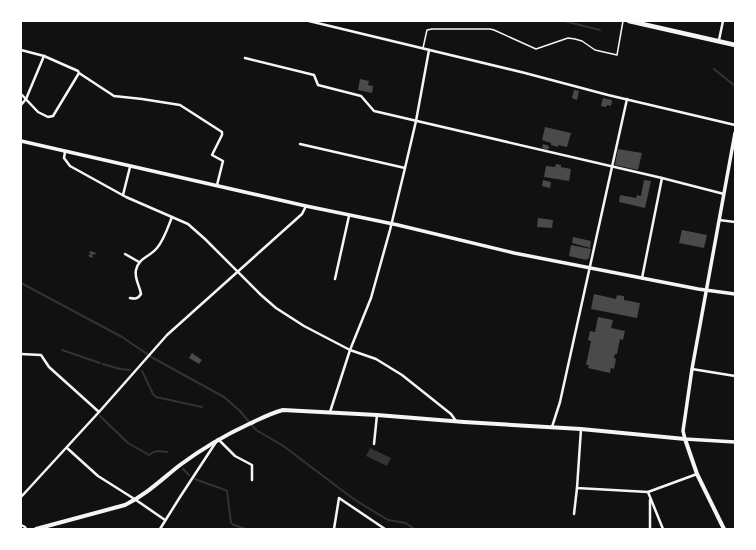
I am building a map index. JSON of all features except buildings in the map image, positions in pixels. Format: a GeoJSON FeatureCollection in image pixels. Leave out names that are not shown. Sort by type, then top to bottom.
{"type":"FeatureCollection","features":[{"type":"Feature","properties":{"kind":"highway"},"geometry":{"type":"LineString","coordinates":[[628,21],[719,40],[735,45]]}},
{"type":"Feature","properties":{"kind":"main road"},"geometry":{"type":"LineString","coordinates":[[36,529],[125,505],[136,500],[179,466],[218,439],[271,413],[283,410],[581,429],[685,439],[697,474],[724,529]]}},
{"type":"Feature","properties":{"kind":"street"},"geometry":{"type":"LineString","coordinates":[[309,21],[735,125]]}},
{"type":"Feature","properties":{"kind":"street"},"geometry":{"type":"LineString","coordinates":[[719,40],[723,21]]}},
{"type":"Feature","properties":{"kind":"street"},"geometry":{"type":"LineString","coordinates":[[21,50],[44,56],[78,70],[79,73],[114,96],[180,104],[222,132],[222,136],[212,155],[223,161],[217,185]]}},
{"type":"Feature","properties":{"kind":"street"},"geometry":{"type":"LineString","coordinates":[[330,413],[350,350],[371,298],[416,122],[429,50]]}},
{"type":"Feature","properties":{"kind":"street"},"geometry":{"type":"LineString","coordinates":[[21,105],[26,99],[44,56]]}},
{"type":"Feature","properties":{"kind":"street"},"geometry":{"type":"LineString","coordinates":[[245,58],[314,75],[318,85],[361,96],[374,112],[611,166],[724,194]]}},
{"type":"Feature","properties":{"kind":"street"},"geometry":{"type":"LineString","coordinates":[[21,94],[38,112],[48,117],[53,116],[79,73]]}},
{"type":"Feature","properties":{"kind":"street"},"geometry":{"type":"LineString","coordinates":[[552,427],[560,402],[626,99]]}},
{"type":"Feature","properties":{"kind":"street"},"geometry":{"type":"LineString","coordinates":[[735,133],[692,369],[683,431],[685,439],[735,442]]}},
{"type":"Feature","properties":{"kind":"street"},"geometry":{"type":"LineString","coordinates":[[21,141],[514,253],[706,290],[735,294]]}},
{"type":"Feature","properties":{"kind":"street"},"geometry":{"type":"LineString","coordinates":[[300,144],[405,168]]}},
{"type":"Feature","properties":{"kind":"street"},"geometry":{"type":"LineString","coordinates":[[65,152],[64,158],[70,166],[123,195],[188,224],[205,238],[261,295],[276,308],[304,326],[350,350],[376,359],[402,375],[451,414],[456,421]]}},
{"type":"Feature","properties":{"kind":"street"},"geometry":{"type":"LineString","coordinates":[[123,195],[130,166]]}},
{"type":"Feature","properties":{"kind":"street"},"geometry":{"type":"LineString","coordinates":[[642,278],[662,178]]}},
{"type":"Feature","properties":{"kind":"street"},"geometry":{"type":"LineString","coordinates":[[21,497],[67,448],[167,335],[302,214],[306,206]]}},
{"type":"Feature","properties":{"kind":"street"},"geometry":{"type":"LineString","coordinates":[[335,278],[349,216]]}},
{"type":"Feature","properties":{"kind":"street"},"geometry":{"type":"LineString","coordinates":[[130,298],[137,298],[141,294],[136,277],[136,270],[139,262],[157,249],[172,217]]}},
{"type":"Feature","properties":{"kind":"street"},"geometry":{"type":"LineString","coordinates":[[719,220],[735,222]]}},
{"type":"Feature","properties":{"kind":"street"},"geometry":{"type":"LineString","coordinates":[[125,254],[139,262]]}},
{"type":"Feature","properties":{"kind":"street"},"geometry":{"type":"LineString","coordinates":[[21,354],[41,355],[48,367],[99,412]]}},
{"type":"Feature","properties":{"kind":"street"},"geometry":{"type":"LineString","coordinates":[[692,369],[735,376]]}},
{"type":"Feature","properties":{"kind":"street"},"geometry":{"type":"LineString","coordinates":[[374,444],[377,415]]}},
{"type":"Feature","properties":{"kind":"street"},"geometry":{"type":"LineString","coordinates":[[574,514],[581,429]]}},
{"type":"Feature","properties":{"kind":"street"},"geometry":{"type":"LineString","coordinates":[[160,529],[218,439],[235,456],[252,465],[252,480]]}},
{"type":"Feature","properties":{"kind":"street"},"geometry":{"type":"LineString","coordinates":[[67,448],[98,476],[165,520]]}},
{"type":"Feature","properties":{"kind":"street"},"geometry":{"type":"LineString","coordinates":[[577,488],[648,492],[697,474]]}},
{"type":"Feature","properties":{"kind":"street"},"geometry":{"type":"LineString","coordinates":[[648,492],[663,529]]}},
{"type":"Feature","properties":{"kind":"street"},"geometry":{"type":"LineString","coordinates":[[650,497],[650,529]]}},
{"type":"Feature","properties":{"kind":"street"},"geometry":{"type":"LineString","coordinates":[[334,529],[339,498],[385,529]]}},
{"type":"Feature","properties":{"kind":"street"},"geometry":{"type":"LineString","coordinates":[[21,525],[26,529]]}},
{"type":"Feature","properties":{"kind":"lane"},"geometry":{"type":"LineString","coordinates":[[423,48],[427,30],[490,29],[536,49],[568,38],[582,41],[595,50],[617,55],[623,21]]}},
{"type":"Feature","properties":{"kind":"shaded area"},"geometry":{"type":"Polygon","coordinates":[[[370,448],[391,458],[387,466],[366,456],[370,448]]]}},
{"type":"Feature","properties":{"kind":"waterway"},"geometry":{"type":"LineString","coordinates":[[564,21],[600,30]]}},
{"type":"Feature","properties":{"kind":"waterway"},"geometry":{"type":"LineString","coordinates":[[714,69],[735,86]]}},
{"type":"Feature","properties":{"kind":"waterway"},"geometry":{"type":"LineString","coordinates":[[21,283],[122,337],[153,358],[224,397],[240,411],[256,430],[282,445],[355,500],[388,520],[406,523],[414,529]]}},
{"type":"Feature","properties":{"kind":"waterway"},"geometry":{"type":"LineString","coordinates":[[62,350],[100,363]]}},
{"type":"Feature","properties":{"kind":"waterway"},"geometry":{"type":"LineString","coordinates":[[103,364],[130,370]]}},
{"type":"Feature","properties":{"kind":"waterway"},"geometry":{"type":"LineString","coordinates":[[142,371],[153,394],[156,397],[202,407]]}},
{"type":"Feature","properties":{"kind":"waterway"},"geometry":{"type":"LineString","coordinates":[[100,416],[128,443],[149,455],[160,451],[167,452]]}},
{"type":"Feature","properties":{"kind":"waterway"},"geometry":{"type":"LineString","coordinates":[[183,469],[189,475]]}},
{"type":"Feature","properties":{"kind":"waterway"},"geometry":{"type":"LineString","coordinates":[[195,479],[227,491],[231,523],[246,529]]}}]}
